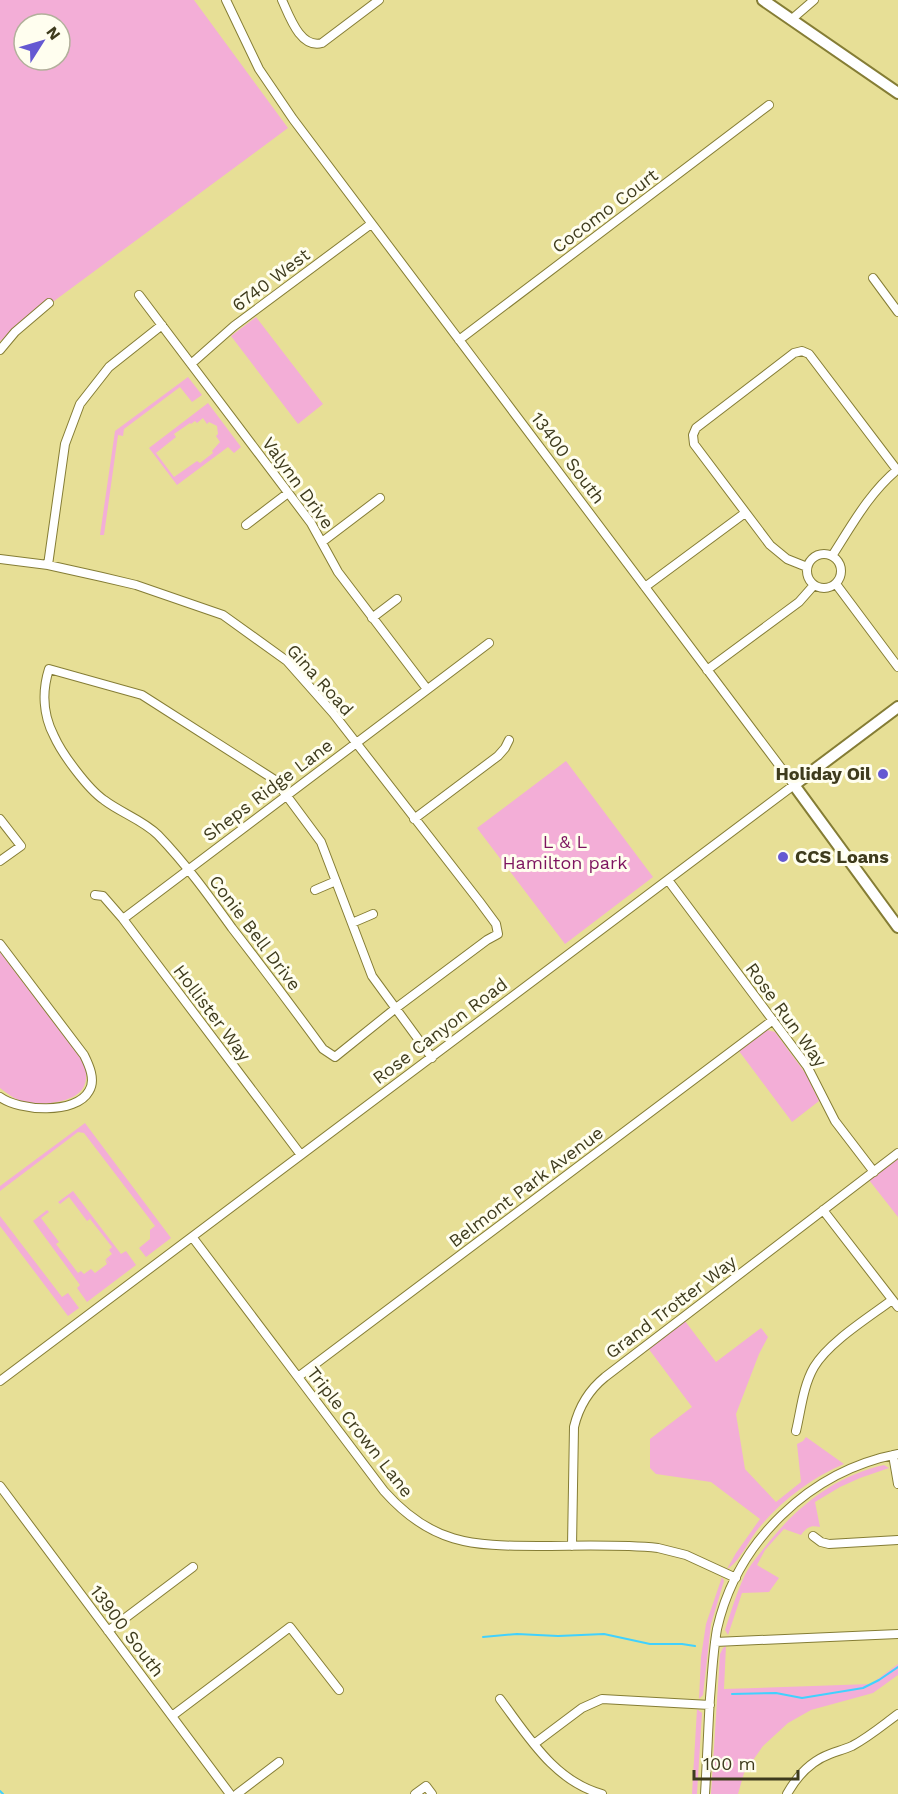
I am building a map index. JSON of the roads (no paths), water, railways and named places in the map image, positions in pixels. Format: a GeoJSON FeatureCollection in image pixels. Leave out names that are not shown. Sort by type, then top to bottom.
{"type":"FeatureCollection","features":[{"type":"Feature","properties":{"kind":"main road"},"geometry":{"type":"LineString","coordinates":[[764,0],[898,93]]}},
{"type":"Feature","properties":{"kind":"main road","name":"Rose Canyon Road"},"geometry":{"type":"LineString","coordinates":[[794,785],[898,707]]}},
{"type":"Feature","properties":{"kind":"main road","name":"13400 South"},"geometry":{"type":"LineString","coordinates":[[794,785],[898,927]]}},
{"type":"Feature","properties":{"kind":"street","name":"13400 South"},"geometry":{"type":"LineString","coordinates":[[226,0],[254,59],[273,90],[371,224],[794,785]]}},
{"type":"Feature","properties":{"kind":"street"},"geometry":{"type":"LineString","coordinates":[[282,0],[297,30],[306,40],[315,44],[322,43],[379,0]]}},
{"type":"Feature","properties":{"kind":"street"},"geometry":{"type":"LineString","coordinates":[[792,19],[814,0]]}},
{"type":"Feature","properties":{"kind":"street","name":"Cocomo Court"},"geometry":{"type":"LineString","coordinates":[[459,340],[769,105]]}},
{"type":"Feature","properties":{"kind":"street","name":"6740 West"},"geometry":{"type":"LineString","coordinates":[[191,364],[234,326],[371,224]]}},
{"type":"Feature","properties":{"kind":"street"},"geometry":{"type":"LineString","coordinates":[[873,278],[898,312]]}},
{"type":"Feature","properties":{"kind":"street","name":"Valynn Drive"},"geometry":{"type":"LineString","coordinates":[[139,295],[311,523],[338,572],[427,689]]}},
{"type":"Feature","properties":{"kind":"street"},"geometry":{"type":"LineString","coordinates":[[0,350],[15,332],[49,303]]}},
{"type":"Feature","properties":{"kind":"street"},"geometry":{"type":"LineString","coordinates":[[48,565],[65,444],[80,404],[109,367],[162,325]]}},
{"type":"Feature","properties":{"kind":"street"},"geometry":{"type":"LineString","coordinates":[[807,567],[775,550],[694,444],[693,435],[698,426],[794,353],[802,351],[809,354],[897,470],[870,497],[832,556]]}},
{"type":"Feature","properties":{"kind":"street"},"geometry":{"type":"LineString","coordinates":[[246,525],[288,493]]}},
{"type":"Feature","properties":{"kind":"street"},"geometry":{"type":"LineString","coordinates":[[322,542],[380,498]]}},
{"type":"Feature","properties":{"kind":"street"},"geometry":{"type":"LineString","coordinates":[[645,587],[746,513]]}},
{"type":"Feature","properties":{"kind":"street"},"geometry":{"type":"LineString","coordinates":[[817,555],[832,556],[841,567],[840,578],[836,584],[826,588],[814,585],[807,575],[807,567],[811,560],[817,555]]}},
{"type":"Feature","properties":{"kind":"street","name":"Gina Road"},"geometry":{"type":"LineString","coordinates":[[0,559],[48,565],[136,585],[223,615],[287,661],[333,713],[479,901],[496,924],[498,934]]}},
{"type":"Feature","properties":{"kind":"street"},"geometry":{"type":"LineString","coordinates":[[836,584],[898,667]]}},
{"type":"Feature","properties":{"kind":"street"},"geometry":{"type":"LineString","coordinates":[[707,670],[804,598],[814,585]]}},
{"type":"Feature","properties":{"kind":"street"},"geometry":{"type":"LineString","coordinates":[[372,618],[397,599]]}},
{"type":"Feature","properties":{"kind":"street","name":"Sheps Ridge Lane"},"geometry":{"type":"LineString","coordinates":[[123,919],[489,644]]}},
{"type":"Feature","properties":{"kind":"street","name":"Conie Bell Drive"},"geometry":{"type":"LineString","coordinates":[[287,795],[275,780],[142,695],[50,669],[45,683],[45,705],[48,719],[53,736],[74,768],[102,799],[147,825],[189,869],[323,1048],[335,1057],[396,1008],[498,934]]}},
{"type":"Feature","properties":{"kind":"street"},"geometry":{"type":"LineString","coordinates":[[414,819],[498,756],[506,748],[509,740]]}},
{"type":"Feature","properties":{"kind":"street","name":"Rose Canyon Road"},"geometry":{"type":"LineString","coordinates":[[0,1381],[794,785]]}},
{"type":"Feature","properties":{"kind":"street"},"geometry":{"type":"LineString","coordinates":[[287,795],[321,843],[372,976],[432,1058]]}},
{"type":"Feature","properties":{"kind":"street"},"geometry":{"type":"LineString","coordinates":[[0,819],[21,846],[0,861]]}},
{"type":"Feature","properties":{"kind":"street","name":"Rose Run Way"},"geometry":{"type":"LineString","coordinates":[[668,880],[810,1071],[839,1127],[874,1172]]}},
{"type":"Feature","properties":{"kind":"street"},"geometry":{"type":"LineString","coordinates":[[315,890],[336,881]]}},
{"type":"Feature","properties":{"kind":"street","name":"Hollister Way"},"geometry":{"type":"LineString","coordinates":[[95,895],[103,896],[123,919],[301,1155]]}},
{"type":"Feature","properties":{"kind":"street"},"geometry":{"type":"LineString","coordinates":[[352,923],[373,914]]}},
{"type":"Feature","properties":{"kind":"street"},"geometry":{"type":"LineString","coordinates":[[0,944],[84,1055],[91,1069],[90,1090],[74,1103],[34,1109],[1,1099]]}},
{"type":"Feature","properties":{"kind":"street","name":"Belmont Park Avenue"},"geometry":{"type":"LineString","coordinates":[[298,1377],[772,1020]]}},
{"type":"Feature","properties":{"kind":"street","name":"Grand Trotter Way"},"geometry":{"type":"LineString","coordinates":[[572,1546],[573,1435],[579,1410],[587,1395],[605,1377],[898,1153]]}},
{"type":"Feature","properties":{"kind":"street"},"geometry":{"type":"LineString","coordinates":[[823,1210],[898,1307]]}},
{"type":"Feature","properties":{"kind":"street","name":"Triple Crown Lane"},"geometry":{"type":"LineString","coordinates":[[193,1238],[384,1491],[402,1510],[422,1525],[446,1536],[479,1545],[638,1547],[667,1550],[695,1558],[736,1578]]}},
{"type":"Feature","properties":{"kind":"street"},"geometry":{"type":"LineString","coordinates":[[796,1431],[807,1382],[819,1360],[830,1347],[892,1300]]}},
{"type":"Feature","properties":{"kind":"street"},"geometry":{"type":"LineString","coordinates":[[705,1794],[715,1642],[724,1607],[748,1556],[761,1537],[783,1513],[807,1493],[853,1467],[895,1455],[898,1484]]}},
{"type":"Feature","properties":{"kind":"street","name":"13900 South"},"geometry":{"type":"LineString","coordinates":[[0,1486],[230,1794]]}},
{"type":"Feature","properties":{"kind":"street"},"geometry":{"type":"LineString","coordinates":[[813,1536],[820,1542],[829,1544],[898,1540]]}},
{"type":"Feature","properties":{"kind":"street"},"geometry":{"type":"LineString","coordinates":[[108,1631],[193,1567]]}},
{"type":"Feature","properties":{"kind":"street"},"geometry":{"type":"LineString","coordinates":[[172,1716],[290,1627],[339,1690]]}},
{"type":"Feature","properties":{"kind":"street"},"geometry":{"type":"LineString","coordinates":[[715,1642],[898,1634]]}},
{"type":"Feature","properties":{"kind":"street"},"geometry":{"type":"LineString","coordinates":[[500,1699],[549,1762],[565,1776],[602,1794]]}},
{"type":"Feature","properties":{"kind":"street"},"geometry":{"type":"LineString","coordinates":[[534,1744],[582,1708],[602,1699],[710,1705]]}},
{"type":"Feature","properties":{"kind":"street"},"geometry":{"type":"LineString","coordinates":[[787,1794],[798,1776],[811,1764],[859,1742],[898,1714]]}},
{"type":"Feature","properties":{"kind":"street"},"geometry":{"type":"LineString","coordinates":[[237,1794],[279,1762]]}},
{"type":"Feature","properties":{"kind":"street"},"geometry":{"type":"LineString","coordinates":[[415,1794],[426,1786],[432,1794]]}},
{"type":"Feature","properties":{"kind":"waterway"},"geometry":{"type":"LineString","coordinates":[[483,1637],[517,1634],[558,1636],[604,1634],[650,1644],[695,1646]]}},
{"type":"Feature","properties":{"kind":"waterway"},"geometry":{"type":"LineString","coordinates":[[732,1694],[776,1693],[802,1698],[863,1688],[898,1667]]}},
{"type":"Feature","properties":{"kind":"waterway"},"geometry":{"type":"LineString","coordinates":[[0,1791],[3,1794]]}},
{"type":"Feature","properties":{"kind":"place","name":"Holiday Oil"},"geometry":{"type":"Point","coordinates":[883,774]}},
{"type":"Feature","properties":{"kind":"place","name":"CCS Loans"},"geometry":{"type":"Point","coordinates":[783,857]}},
{"type":"Feature","properties":{"kind":"park label","name":"L & L Hamilton park"},"geometry":{"type":"Point","coordinates":[565,852]}}]}
